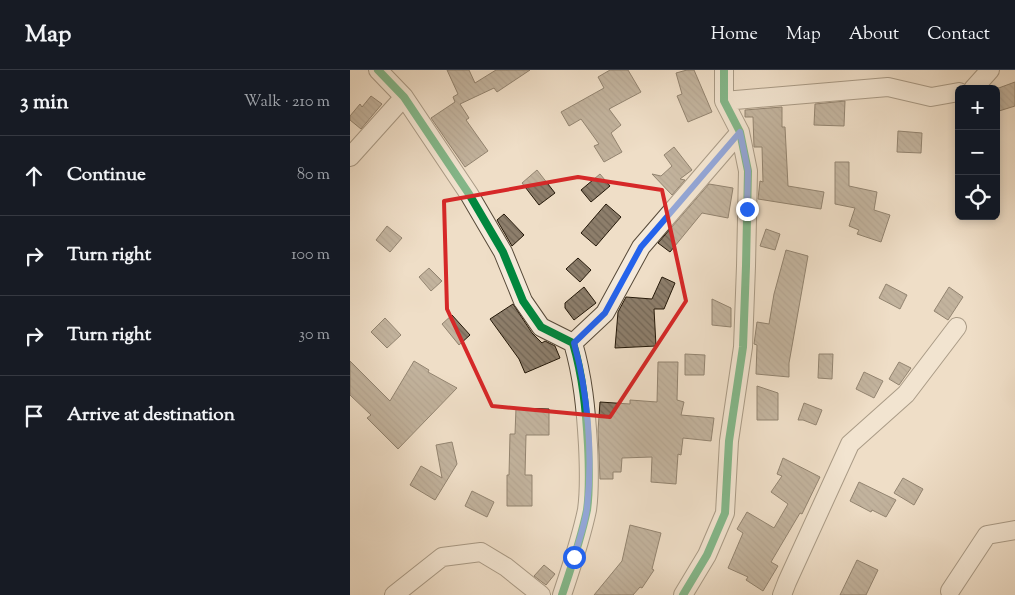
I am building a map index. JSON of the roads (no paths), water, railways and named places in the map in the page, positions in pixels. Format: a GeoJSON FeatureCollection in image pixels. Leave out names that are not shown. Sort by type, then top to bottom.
{"type":"FeatureCollection","features":[{"type":"Feature","properties":{"kind":"street"},"geometry":{"type":"LineString","coordinates":[[378,70],[404,97],[469,194],[503,252],[523,301],[541,327],[574,343]]}},
{"type":"Feature","properties":{"kind":"street"},"geometry":{"type":"LineString","coordinates":[[683,595],[707,555],[725,513],[729,441],[743,347],[748,171],[740,132],[724,100],[724,70]]}},
{"type":"Feature","properties":{"kind":"street"},"geometry":{"type":"LineString","coordinates":[[977,85],[990,70]]}},
{"type":"Feature","properties":{"kind":"street"},"geometry":{"type":"LineString","coordinates":[[724,100],[888,87],[931,97],[955,93]]}},
{"type":"Feature","properties":{"kind":"street"},"geometry":{"type":"LineString","coordinates":[[350,156],[404,97]]}},
{"type":"Feature","properties":{"kind":"street"},"geometry":{"type":"LineString","coordinates":[[574,343],[605,313],[641,247],[740,132]]}},
{"type":"Feature","properties":{"kind":"street"},"geometry":{"type":"LineString","coordinates":[[782,595],[850,444],[906,394],[957,327]]}},
{"type":"Feature","properties":{"kind":"street"},"geometry":{"type":"LineString","coordinates":[[562,595],[587,509],[589,465],[586,400],[574,343]]}},
{"type":"Feature","properties":{"kind":"street"},"geometry":{"type":"LineString","coordinates":[[950,591],[987,535],[1015,530]]}},
{"type":"Feature","properties":{"kind":"street"},"geometry":{"type":"LineString","coordinates":[[394,595],[442,557],[481,552],[506,567],[541,595]]}}]}
